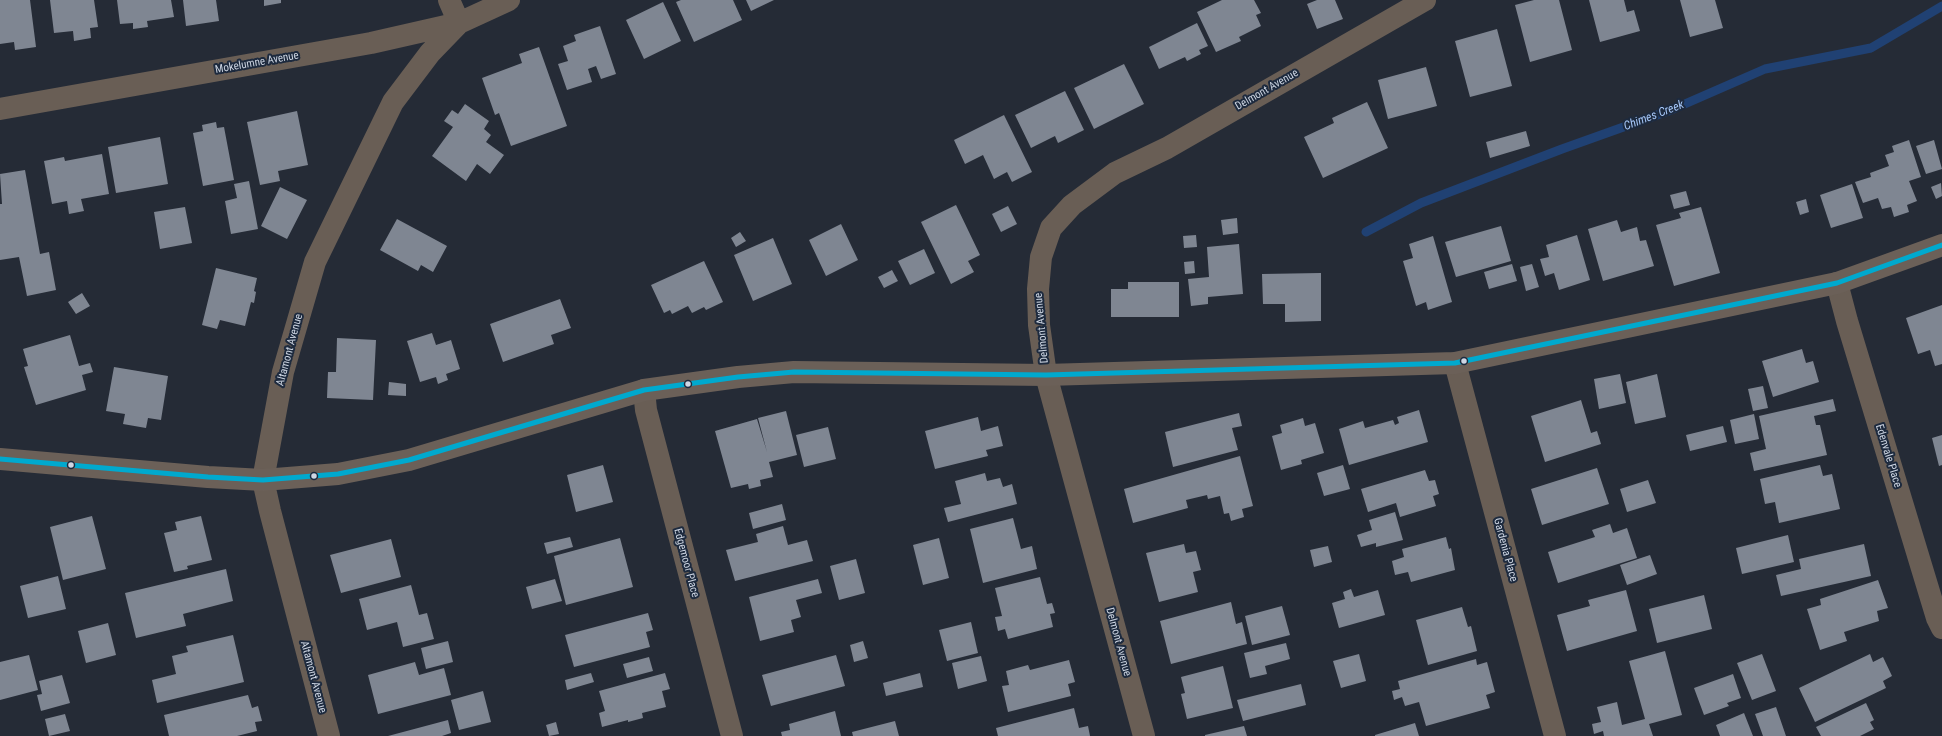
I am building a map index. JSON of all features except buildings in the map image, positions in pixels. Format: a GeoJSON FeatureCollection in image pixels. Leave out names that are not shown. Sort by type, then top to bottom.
{"type":"FeatureCollection","features":[{"type":"Feature","properties":{"kind":"street"},"geometry":{"type":"LineString","coordinates":[[449,0],[459,23]]}},
{"type":"Feature","properties":{"kind":"street","name":"Mokelumne Avenue"},"geometry":{"type":"LineString","coordinates":[[0,109],[371,43],[459,23],[509,0]]}},
{"type":"Feature","properties":{"kind":"street","name":"Delmont Avenue"},"geometry":{"type":"LineString","coordinates":[[1144,736],[1046,375],[1039,325],[1038,289],[1041,256],[1051,228],[1072,205],[1115,174],[1167,148],[1425,0]]}},
{"type":"Feature","properties":{"kind":"street","name":"Altamont Avenue"},"geometry":{"type":"LineString","coordinates":[[329,736],[263,480],[283,372],[315,262],[393,102],[430,53],[459,23]]}},
{"type":"Feature","properties":{"kind":"street"},"geometry":{"type":"LineString","coordinates":[[0,459],[201,477],[263,480],[338,474],[410,460],[644,390],[738,377],[794,372],[1046,375],[1455,363],[1837,283],[1942,245]]}},
{"type":"Feature","properties":{"kind":"street","name":"Edenvale Place"},"geometry":{"type":"LineString","coordinates":[[1837,283],[1849,329],[1942,628]]}},
{"type":"Feature","properties":{"kind":"street","name":"Gardenia Place"},"geometry":{"type":"LineString","coordinates":[[1455,363],[1556,736]]}},
{"type":"Feature","properties":{"kind":"street","name":"Edgemoor Place"},"geometry":{"type":"LineString","coordinates":[[644,390],[646,410],[732,736]]}},
{"type":"Feature","properties":{"kind":"waterway","name":"Chimes Creek"},"geometry":{"type":"LineString","coordinates":[[1366,232],[1421,203],[1562,149],[1671,110],[1765,69],[1871,48],[1942,6]]}},
{"type":"Feature","properties":{"kind":"transit line"},"geometry":{"type":"LineString","coordinates":[[0,459],[208,477],[263,480],[338,474],[409,460],[644,390],[738,377],[794,372],[1046,375],[1455,363],[1837,283],[1942,245]]}}]}
